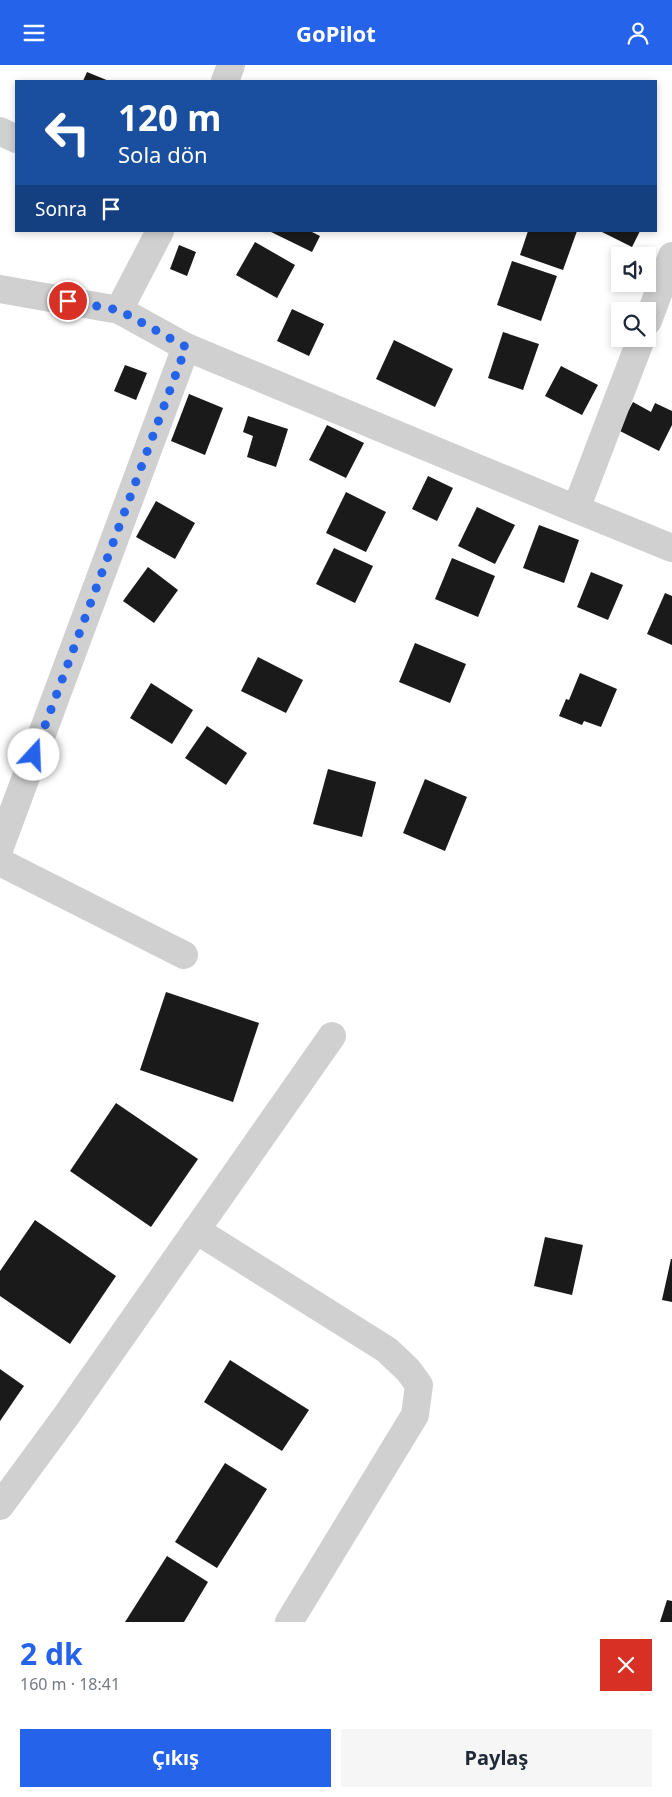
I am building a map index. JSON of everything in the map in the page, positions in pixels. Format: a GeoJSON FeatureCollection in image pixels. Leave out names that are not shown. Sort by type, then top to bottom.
{"type":"FeatureCollection","features":[{"type":"Feature","properties":{"kind":"street"},"geometry":{"type":"LineString","coordinates":[[224,80],[231,65]]}},
{"type":"Feature","properties":{"kind":"street"},"geometry":{"type":"LineString","coordinates":[[0,131],[15,138]]}},
{"type":"Feature","properties":{"kind":"street"},"geometry":{"type":"LineString","coordinates":[[119,310],[159,232]]}},
{"type":"Feature","properties":{"kind":"street"},"geometry":{"type":"LineString","coordinates":[[655,302],[672,256]]}},
{"type":"Feature","properties":{"kind":"street"},"geometry":{"type":"LineString","coordinates":[[0,289],[119,310],[186,347],[672,547]]}},
{"type":"Feature","properties":{"kind":"street"},"geometry":{"type":"LineString","coordinates":[[0,847],[186,347]]}},
{"type":"Feature","properties":{"kind":"street"},"geometry":{"type":"LineString","coordinates":[[576,509],[638,347]]}},
{"type":"Feature","properties":{"kind":"street"},"geometry":{"type":"LineString","coordinates":[[0,862],[184,955]]}},
{"type":"Feature","properties":{"kind":"street"},"geometry":{"type":"LineString","coordinates":[[0,1506],[72,1408],[332,1036]]}},
{"type":"Feature","properties":{"kind":"street"},"geometry":{"type":"LineString","coordinates":[[196,1230],[387,1350],[408,1370],[419,1385],[415,1415],[290,1622]]}},
{"type":"Feature","properties":{"kind":"building"},"geometry":{"type":"Polygon","coordinates":[[[87,72],[107,80],[83,80],[87,72]]]}},
{"type":"Feature","properties":{"kind":"building"},"geometry":{"type":"Polygon","coordinates":[[[271,232],[312,232],[320,236],[312,252],[271,232]]]}},
{"type":"Feature","properties":{"kind":"building"},"geometry":{"type":"Polygon","coordinates":[[[528,232],[577,232],[563,270],[520,255],[528,232]]]}},
{"type":"Feature","properties":{"kind":"building"},"geometry":{"type":"Polygon","coordinates":[[[602,232],[640,232],[632,247],[602,232]]]}},
{"type":"Feature","properties":{"kind":"building"},"geometry":{"type":"Polygon","coordinates":[[[255,242],[295,265],[277,298],[236,275],[255,242]]]}},
{"type":"Feature","properties":{"kind":"building"},"geometry":{"type":"Polygon","coordinates":[[[179,245],[196,252],[187,276],[170,269],[179,245]]]}},
{"type":"Feature","properties":{"kind":"building"},"geometry":{"type":"Polygon","coordinates":[[[512,261],[557,276],[541,321],[497,305],[512,261]]]}},
{"type":"Feature","properties":{"kind":"building"},"geometry":{"type":"Polygon","coordinates":[[[292,309],[324,324],[309,356],[277,341],[292,309]]]}},
{"type":"Feature","properties":{"kind":"building"},"geometry":{"type":"Polygon","coordinates":[[[503,332],[539,344],[523,390],[488,378],[503,332]]]}},
{"type":"Feature","properties":{"kind":"building"},"geometry":{"type":"Polygon","coordinates":[[[394,340],[453,369],[435,407],[376,379],[394,340]]]}},
{"type":"Feature","properties":{"kind":"building"},"geometry":{"type":"Polygon","coordinates":[[[125,365],[147,373],[136,400],[114,391],[125,365]]]}},
{"type":"Feature","properties":{"kind":"building"},"geometry":{"type":"Polygon","coordinates":[[[561,366],[598,385],[582,415],[545,396],[561,366]]]}},
{"type":"Feature","properties":{"kind":"building"},"geometry":{"type":"Polygon","coordinates":[[[189,394],[223,408],[205,455],[171,441],[189,394]]]}},
{"type":"Feature","properties":{"kind":"building"},"geometry":{"type":"Polygon","coordinates":[[[633,402],[651,412],[655,403],[672,411],[672,425],[659,451],[618,430],[633,402]]]}},
{"type":"Feature","properties":{"kind":"building"},"geometry":{"type":"Polygon","coordinates":[[[248,416],[288,429],[276,467],[247,457],[253,436],[243,432],[248,416]]]}},
{"type":"Feature","properties":{"kind":"building"},"geometry":{"type":"Polygon","coordinates":[[[327,425],[364,443],[346,478],[309,460],[327,425]]]}},
{"type":"Feature","properties":{"kind":"building"},"geometry":{"type":"Polygon","coordinates":[[[428,476],[453,488],[437,521],[412,509],[428,476]]]}},
{"type":"Feature","properties":{"kind":"building"},"geometry":{"type":"Polygon","coordinates":[[[346,492],[386,512],[366,552],[326,533],[346,492]]]}},
{"type":"Feature","properties":{"kind":"building"},"geometry":{"type":"Polygon","coordinates":[[[156,501],[195,523],[175,559],[136,537],[156,501]]]}},
{"type":"Feature","properties":{"kind":"building"},"geometry":{"type":"Polygon","coordinates":[[[477,507],[515,525],[495,564],[458,546],[477,507]]]}},
{"type":"Feature","properties":{"kind":"building"},"geometry":{"type":"Polygon","coordinates":[[[539,525],[579,540],[564,583],[523,568],[539,525]]]}},
{"type":"Feature","properties":{"kind":"building"},"geometry":{"type":"Polygon","coordinates":[[[334,548],[373,566],[355,603],[316,584],[334,548]]]}},
{"type":"Feature","properties":{"kind":"building"},"geometry":{"type":"Polygon","coordinates":[[[452,558],[495,576],[478,617],[435,599],[452,558]]]}},
{"type":"Feature","properties":{"kind":"building"},"geometry":{"type":"Polygon","coordinates":[[[148,567],[178,590],[154,623],[123,601],[148,567]]]}},
{"type":"Feature","properties":{"kind":"building"},"geometry":{"type":"Polygon","coordinates":[[[591,572],[623,585],[608,620],[577,607],[591,572]]]}},
{"type":"Feature","properties":{"kind":"building"},"geometry":{"type":"Polygon","coordinates":[[[665,593],[672,596],[672,645],[647,634],[665,593]]]}},
{"type":"Feature","properties":{"kind":"building"},"geometry":{"type":"Polygon","coordinates":[[[415,643],[466,664],[450,703],[399,682],[415,643]]]}},
{"type":"Feature","properties":{"kind":"building"},"geometry":{"type":"Polygon","coordinates":[[[258,657],[303,680],[286,713],[241,691],[258,657]]]}},
{"type":"Feature","properties":{"kind":"building"},"geometry":{"type":"Polygon","coordinates":[[[580,673],[617,689],[601,727],[584,721],[582,725],[559,716],[566,699],[569,700],[580,673]]]}},
{"type":"Feature","properties":{"kind":"building"},"geometry":{"type":"Polygon","coordinates":[[[151,683],[193,710],[172,744],[130,718],[151,683]]]}},
{"type":"Feature","properties":{"kind":"building"},"geometry":{"type":"Polygon","coordinates":[[[207,726],[247,753],[226,785],[185,758],[207,726]]]}},
{"type":"Feature","properties":{"kind":"building"},"geometry":{"type":"Polygon","coordinates":[[[328,769],[376,782],[362,837],[313,824],[328,769]]]}},
{"type":"Feature","properties":{"kind":"building"},"geometry":{"type":"Polygon","coordinates":[[[425,779],[467,797],[445,851],[403,833],[425,779]]]}},
{"type":"Feature","properties":{"kind":"building"},"geometry":{"type":"Polygon","coordinates":[[[166,992],[259,1023],[233,1102],[140,1070],[166,992]]]}},
{"type":"Feature","properties":{"kind":"building"},"geometry":{"type":"Polygon","coordinates":[[[116,1103],[198,1159],[151,1227],[70,1171],[116,1103]]]}},
{"type":"Feature","properties":{"kind":"building"},"geometry":{"type":"Polygon","coordinates":[[[35,1220],[116,1276],[70,1344],[0,1296],[0,1271],[35,1220]]]}},
{"type":"Feature","properties":{"kind":"building"},"geometry":{"type":"Polygon","coordinates":[[[545,1237],[583,1245],[572,1295],[534,1286],[545,1237]]]}},
{"type":"Feature","properties":{"kind":"building"},"geometry":{"type":"Polygon","coordinates":[[[672,1259],[672,1302],[662,1300],[672,1259]]]}},
{"type":"Feature","properties":{"kind":"building"},"geometry":{"type":"Polygon","coordinates":[[[230,1360],[309,1410],[282,1451],[204,1402],[230,1360]]]}},
{"type":"Feature","properties":{"kind":"building"},"geometry":{"type":"Polygon","coordinates":[[[0,1369],[24,1386],[0,1421],[0,1369]]]}},
{"type":"Feature","properties":{"kind":"building"},"geometry":{"type":"Polygon","coordinates":[[[225,1463],[267,1489],[217,1568],[175,1542],[225,1463]]]}},
{"type":"Feature","properties":{"kind":"building"},"geometry":{"type":"Polygon","coordinates":[[[167,1556],[208,1582],[184,1622],[125,1622],[167,1556]]]}},
{"type":"Feature","properties":{"kind":"building"},"geometry":{"type":"Polygon","coordinates":[[[667,1600],[672,1601],[672,1622],[660,1622],[667,1600]]]}},
{"type":"Feature","properties":{"kind":"route"},"geometry":{"type":"LineString","coordinates":[[34,755],[186,347],[119,310],[68,301]]}}]}
